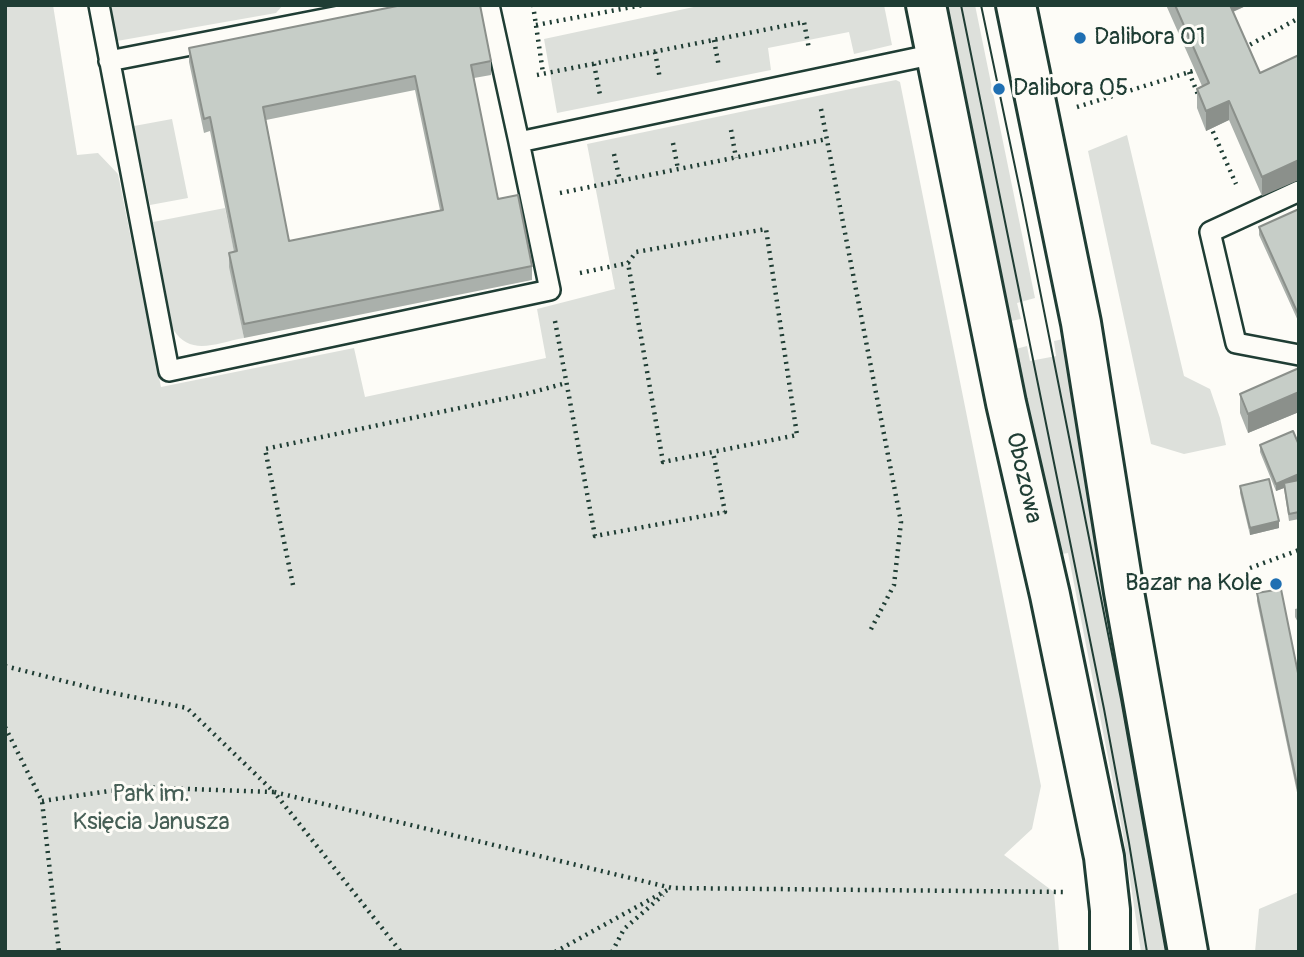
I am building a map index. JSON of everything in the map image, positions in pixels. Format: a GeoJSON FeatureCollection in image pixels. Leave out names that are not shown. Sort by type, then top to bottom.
{"type":"FeatureCollection","features":[{"type":"Feature","properties":{"kind":"street","name":"Obozowa"},"geometry":{"type":"LineString","coordinates":[[926,5],[1006,404],[1050,595],[1104,857],[1110,910],[1110,952]]}},
{"type":"Feature","properties":{"kind":"street"},"geometry":{"type":"LineString","coordinates":[[1016,5],[1085,347],[1124,592],[1188,952]]}},
{"type":"Feature","properties":{"kind":"lane"},"geometry":{"type":"LineString","coordinates":[[99,5],[169,371],[549,285],[489,5]]}},
{"type":"Feature","properties":{"kind":"lane"},"geometry":{"type":"LineString","coordinates":[[110,61],[321,12],[396,5]]}},
{"type":"Feature","properties":{"kind":"lane"},"geometry":{"type":"LineString","coordinates":[[519,142],[935,54]]}},
{"type":"Feature","properties":{"kind":"lane"},"geometry":{"type":"LineString","coordinates":[[1299,191],[1210,232],[1236,343],[1299,355]]}},
{"type":"Feature","properties":{"kind":"path"},"geometry":{"type":"LineString","coordinates":[[533,5],[543,74]]}},
{"type":"Feature","properties":{"kind":"path"},"geometry":{"type":"LineString","coordinates":[[536,25],[643,5]]}},
{"type":"Feature","properties":{"kind":"path"},"geometry":{"type":"LineString","coordinates":[[1243,48],[1299,18]]}},
{"type":"Feature","properties":{"kind":"path"},"geometry":{"type":"LineString","coordinates":[[505,81],[804,22],[901,522],[894,585],[869,633]]}},
{"type":"Feature","properties":{"kind":"path"},"geometry":{"type":"LineString","coordinates":[[1066,111],[1196,70]]}},
{"type":"Feature","properties":{"kind":"path"},"geometry":{"type":"LineString","coordinates":[[1189,72],[1201,104]]}},
{"type":"Feature","properties":{"kind":"path"},"geometry":{"type":"LineString","coordinates":[[1206,116],[1249,213]]}},
{"type":"Feature","properties":{"kind":"path"},"geometry":{"type":"LineString","coordinates":[[531,199],[827,139]]}},
{"type":"Feature","properties":{"kind":"path"},"geometry":{"type":"LineString","coordinates":[[628,263],[663,462],[797,435],[766,229],[636,252],[628,263],[549,285],[595,536],[724,512],[713,452]]}},
{"type":"Feature","properties":{"kind":"path"},"geometry":{"type":"LineString","coordinates":[[293,585],[265,449],[526,394],[566,383]]}},
{"type":"Feature","properties":{"kind":"path"},"geometry":{"type":"LineString","coordinates":[[1250,568],[1299,550]]}},
{"type":"Feature","properties":{"kind":"path"},"geometry":{"type":"LineString","coordinates":[[5,666],[103,691],[187,708],[274,792],[401,952]]}},
{"type":"Feature","properties":{"kind":"path"},"geometry":{"type":"LineString","coordinates":[[5,727],[42,801],[60,952]]}},
{"type":"Feature","properties":{"kind":"path"},"geometry":{"type":"LineString","coordinates":[[42,801],[136,787],[274,792],[671,888],[1067,892]]}},
{"type":"Feature","properties":{"kind":"path"},"geometry":{"type":"LineString","coordinates":[[555,952],[671,888]]}},
{"type":"Feature","properties":{"kind":"path"},"geometry":{"type":"LineString","coordinates":[[612,952],[624,929],[671,888]]}},
{"type":"Feature","properties":{"kind":"green space","name":"Park im. Księcia Janusza"},"geometry":{"type":"Polygon","coordinates":[[[5,5],[53,5],[77,155],[98,153],[118,174],[161,387],[354,348],[365,397],[546,358],[537,309],[615,289],[587,144],[860,87],[896,80],[900,82],[1041,786],[1032,829],[1004,855],[1054,892],[1059,952],[5,952],[5,5]]]}},
{"type":"Feature","properties":{"kind":"green space"},"geometry":{"type":"Polygon","coordinates":[[[111,5],[283,5],[276,13],[117,41],[111,5]]]}},
{"type":"Feature","properties":{"kind":"green space"},"geometry":{"type":"Polygon","coordinates":[[[703,5],[884,5],[892,45],[854,54],[849,32],[768,48],[771,70],[557,113],[544,39],[703,5]]]}},
{"type":"Feature","properties":{"kind":"green space"},"geometry":{"type":"Polygon","coordinates":[[[943,5],[975,5],[1035,298],[1017,303],[1021,319],[1006,322],[943,5]]]}},
{"type":"Feature","properties":{"kind":"green space"},"geometry":{"type":"Polygon","coordinates":[[[172,119],[188,198],[150,205],[134,126],[172,119]]]}},
{"type":"Feature","properties":{"kind":"green space"},"geometry":{"type":"Polygon","coordinates":[[[1127,135],[1184,376],[1210,389],[1226,445],[1184,454],[1151,444],[1088,151],[1127,135]]]}},
{"type":"Feature","properties":{"kind":"green space"},"geometry":{"type":"Polygon","coordinates":[[[225,208],[237,265],[230,267],[244,338],[204,346],[187,343],[173,329],[153,222],[225,208]]]}},
{"type":"Feature","properties":{"kind":"green space"},"geometry":{"type":"Polygon","coordinates":[[[1068,338],[1100,542],[1095,543],[1150,817],[1171,952],[1141,952],[1123,834],[1068,553],[1062,554],[1012,350],[1027,346],[1030,361],[1056,356],[1054,341],[1068,338]]]}},
{"type":"Feature","properties":{"kind":"green space"},"geometry":{"type":"Polygon","coordinates":[[[1299,892],[1299,952],[1255,952],[1259,909],[1299,892]]]}},
{"type":"Feature","properties":{"kind":"building"},"geometry":{"type":"Polygon","coordinates":[[[402,5],[480,5],[491,61],[471,65],[498,199],[518,195],[532,266],[244,324],[229,253],[237,251],[210,117],[204,119],[189,48],[402,5]],[[415,76],[263,107],[289,241],[443,210],[415,76]]]}},
{"type":"Feature","properties":{"kind":"building"},"geometry":{"type":"Polygon","coordinates":[[[1175,5],[1230,5],[1260,73],[1299,55],[1299,160],[1262,177],[1229,101],[1206,111],[1197,89],[1209,83],[1175,5]]]}},
{"type":"Feature","properties":{"kind":"building"},"geometry":{"type":"Polygon","coordinates":[[[1299,209],[1299,316],[1259,227],[1299,209]]]}},
{"type":"Feature","properties":{"kind":"building"},"geometry":{"type":"Polygon","coordinates":[[[1299,368],[1299,392],[1248,414],[1240,394],[1299,368]]]}},
{"type":"Feature","properties":{"kind":"building"},"geometry":{"type":"Polygon","coordinates":[[[1293,431],[1299,445],[1299,474],[1276,484],[1260,445],[1293,431]]]}},
{"type":"Feature","properties":{"kind":"building"},"geometry":{"type":"Polygon","coordinates":[[[1269,479],[1279,521],[1250,528],[1240,486],[1269,479]]]}},
{"type":"Feature","properties":{"kind":"building"},"geometry":{"type":"Polygon","coordinates":[[[1299,480],[1299,512],[1289,514],[1284,483],[1299,480]]]}},
{"type":"Feature","properties":{"kind":"building"},"geometry":{"type":"Polygon","coordinates":[[[1281,589],[1299,678],[1299,794],[1257,593],[1281,589]]]}},
{"type":"Feature","properties":{"kind":"tram line"},"geometry":{"type":"LineString","coordinates":[[961,5],[1104,709],[1147,952]]}},
{"type":"Feature","properties":{"kind":"tram line"},"geometry":{"type":"LineString","coordinates":[[981,5],[1121,699],[1166,952]]}},
{"type":"Feature","properties":{"kind":"place","name":"Dalibora 01"},"geometry":{"type":"Point","coordinates":[1080,38]}},
{"type":"Feature","properties":{"kind":"place","name":"Dalibora 05"},"geometry":{"type":"Point","coordinates":[999,89]}},
{"type":"Feature","properties":{"kind":"place","name":"Bazar na Kole"},"geometry":{"type":"Point","coordinates":[1276,584]}}]}
